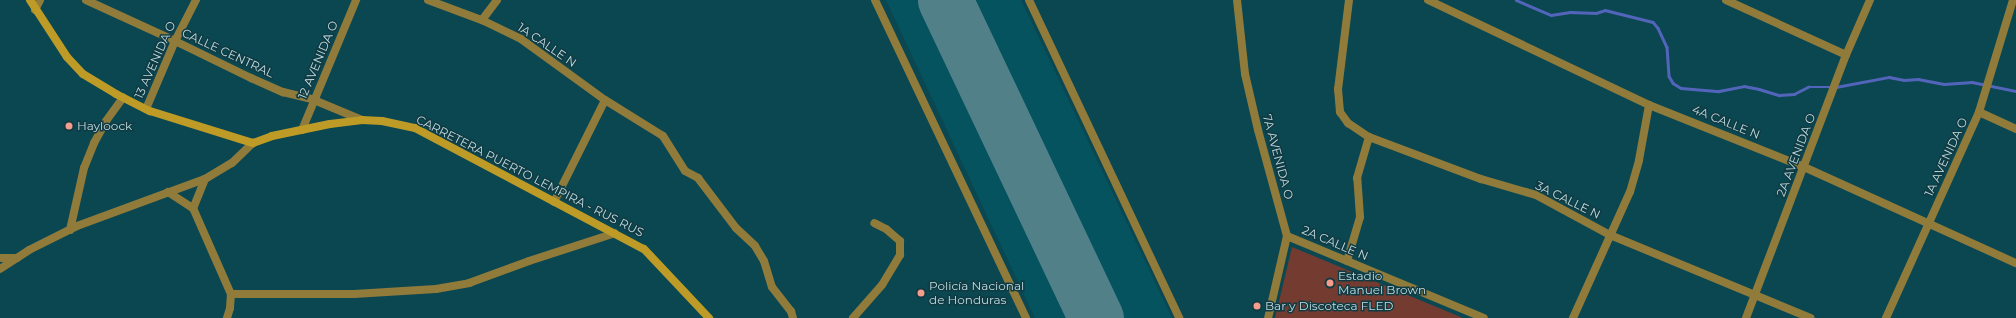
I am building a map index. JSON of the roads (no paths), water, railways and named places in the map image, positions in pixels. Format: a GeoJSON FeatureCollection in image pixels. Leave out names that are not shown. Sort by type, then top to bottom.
{"type":"FeatureCollection","features":[{"type":"Feature","properties":{"kind":"street"},"geometry":{"type":"LineString","coordinates":[[30,0],[35,10],[50,28],[67,57],[83,74],[123,98],[146,109],[254,143]]}},
{"type":"Feature","properties":{"kind":"street"},"geometry":{"type":"LineString","coordinates":[[35,10],[40,0]]}},
{"type":"Feature","properties":{"kind":"street","name":"CALLE CENTRAL"},"geometry":{"type":"LineString","coordinates":[[86,0],[283,92],[314,100],[362,120]]}},
{"type":"Feature","properties":{"kind":"street","name":"13 AVENIDA O"},"geometry":{"type":"LineString","coordinates":[[146,109],[175,41],[196,0]]}},
{"type":"Feature","properties":{"kind":"street","name":"12 AVENIDA O"},"geometry":{"type":"LineString","coordinates":[[302,130],[356,0]]}},
{"type":"Feature","properties":{"kind":"street","name":"1A CALLE N"},"geometry":{"type":"LineString","coordinates":[[428,0],[482,20],[521,39],[605,100],[663,136],[686,171],[698,178],[736,228],[755,246],[764,261],[772,287],[791,311],[793,318]]}},
{"type":"Feature","properties":{"kind":"street"},"geometry":{"type":"LineString","coordinates":[[482,20],[497,0]]}},
{"type":"Feature","properties":{"kind":"street"},"geometry":{"type":"LineString","coordinates":[[875,0],[1026,318]]}},
{"type":"Feature","properties":{"kind":"street"},"geometry":{"type":"LineString","coordinates":[[1029,0],[1179,318]]}},
{"type":"Feature","properties":{"kind":"street","name":"7A AVENIDA O"},"geometry":{"type":"LineString","coordinates":[[1237,0],[1245,74],[1258,130],[1287,236],[1268,318]]}},
{"type":"Feature","properties":{"kind":"street","name":"3A CALLE N"},"geometry":{"type":"LineString","coordinates":[[1349,0],[1338,89],[1340,112],[1348,123],[1369,137],[1481,179],[1536,195],[1610,235],[1810,318]]}},
{"type":"Feature","properties":{"kind":"street","name":"4A CALLE N"},"geometry":{"type":"LineString","coordinates":[[1428,0],[1443,3],[1649,105],[1804,166],[2016,263]]}},
{"type":"Feature","properties":{"kind":"street"},"geometry":{"type":"LineString","coordinates":[[1726,0],[1846,55]]}},
{"type":"Feature","properties":{"kind":"street","name":"2A AVENIDA O"},"geometry":{"type":"LineString","coordinates":[[1746,318],[1846,55],[1870,0]]}},
{"type":"Feature","properties":{"kind":"street","name":"1A AVENIDA O"},"geometry":{"type":"LineString","coordinates":[[1886,318],[1979,112],[2013,0]]}},
{"type":"Feature","properties":{"kind":"street"},"geometry":{"type":"LineString","coordinates":[[70,230],[78,190],[91,149],[106,121],[123,98]]}},
{"type":"Feature","properties":{"kind":"street"},"geometry":{"type":"LineString","coordinates":[[554,202],[605,100]]}},
{"type":"Feature","properties":{"kind":"street"},"geometry":{"type":"LineString","coordinates":[[1573,318],[1630,192],[1639,160],[1649,105]]}},
{"type":"Feature","properties":{"kind":"street"},"geometry":{"type":"LineString","coordinates":[[1979,112],[2016,129]]}},
{"type":"Feature","properties":{"kind":"street","name":"CARRETERA PUERTO LEMPIRA - RUS RUS"},"geometry":{"type":"LineString","coordinates":[[254,143],[272,136],[362,120],[382,121],[415,128],[644,249],[709,318]]}},
{"type":"Feature","properties":{"kind":"street"},"geometry":{"type":"LineString","coordinates":[[1348,261],[1360,216],[1357,178],[1369,137]]}},
{"type":"Feature","properties":{"kind":"street"},"geometry":{"type":"LineString","coordinates":[[0,269],[29,250],[70,230],[205,179],[232,163],[254,143]]}},
{"type":"Feature","properties":{"kind":"street"},"geometry":{"type":"LineString","coordinates":[[193,208],[205,179]]}},
{"type":"Feature","properties":{"kind":"street"},"geometry":{"type":"LineString","coordinates":[[168,192],[193,208],[231,294],[230,308],[227,318]]}},
{"type":"Feature","properties":{"kind":"street"},"geometry":{"type":"LineString","coordinates":[[853,318],[882,285],[900,256],[900,241],[886,229],[874,223]]}},
{"type":"Feature","properties":{"kind":"street"},"geometry":{"type":"LineString","coordinates":[[231,294],[354,294],[436,290],[469,284],[529,261],[615,233]]}},
{"type":"Feature","properties":{"kind":"street","name":"2A CALLE N"},"geometry":{"type":"LineString","coordinates":[[1287,236],[1484,318]]}},
{"type":"Feature","properties":{"kind":"street"},"geometry":{"type":"LineString","coordinates":[[0,258],[17,258]]}},
{"type":"Feature","properties":{"kind":"street"},"geometry":{"type":"LineString","coordinates":[[230,308],[233,318]]}},
{"type":"Feature","properties":{"kind":"waterway"},"geometry":{"type":"LineString","coordinates":[[1516,0],[1551,15],[1570,12],[1596,13],[1605,10],[1653,22],[1658,28],[1667,47],[1669,76],[1673,83],[1681,88],[1719,91],[1744,86],[1779,95],[1794,94],[1808,87],[1831,87]]}},
{"type":"Feature","properties":{"kind":"waterway"},"geometry":{"type":"LineString","coordinates":[[1836,87],[1889,77],[1904,80],[1918,79],[1944,84],[1972,82],[2016,91]]}},
{"type":"Feature","properties":{"kind":"place","name":"Hayloock"},"geometry":{"type":"Point","coordinates":[69,126]}},
{"type":"Feature","properties":{"kind":"place","name":"Estadio Manuel Brown"},"geometry":{"type":"Point","coordinates":[1330,283]}},
{"type":"Feature","properties":{"kind":"place","name":"Policía Nacional de Honduras"},"geometry":{"type":"Point","coordinates":[921,293]}},
{"type":"Feature","properties":{"kind":"place","name":"Bar y Discoteca FLED"},"geometry":{"type":"Point","coordinates":[1257,306]}}]}
